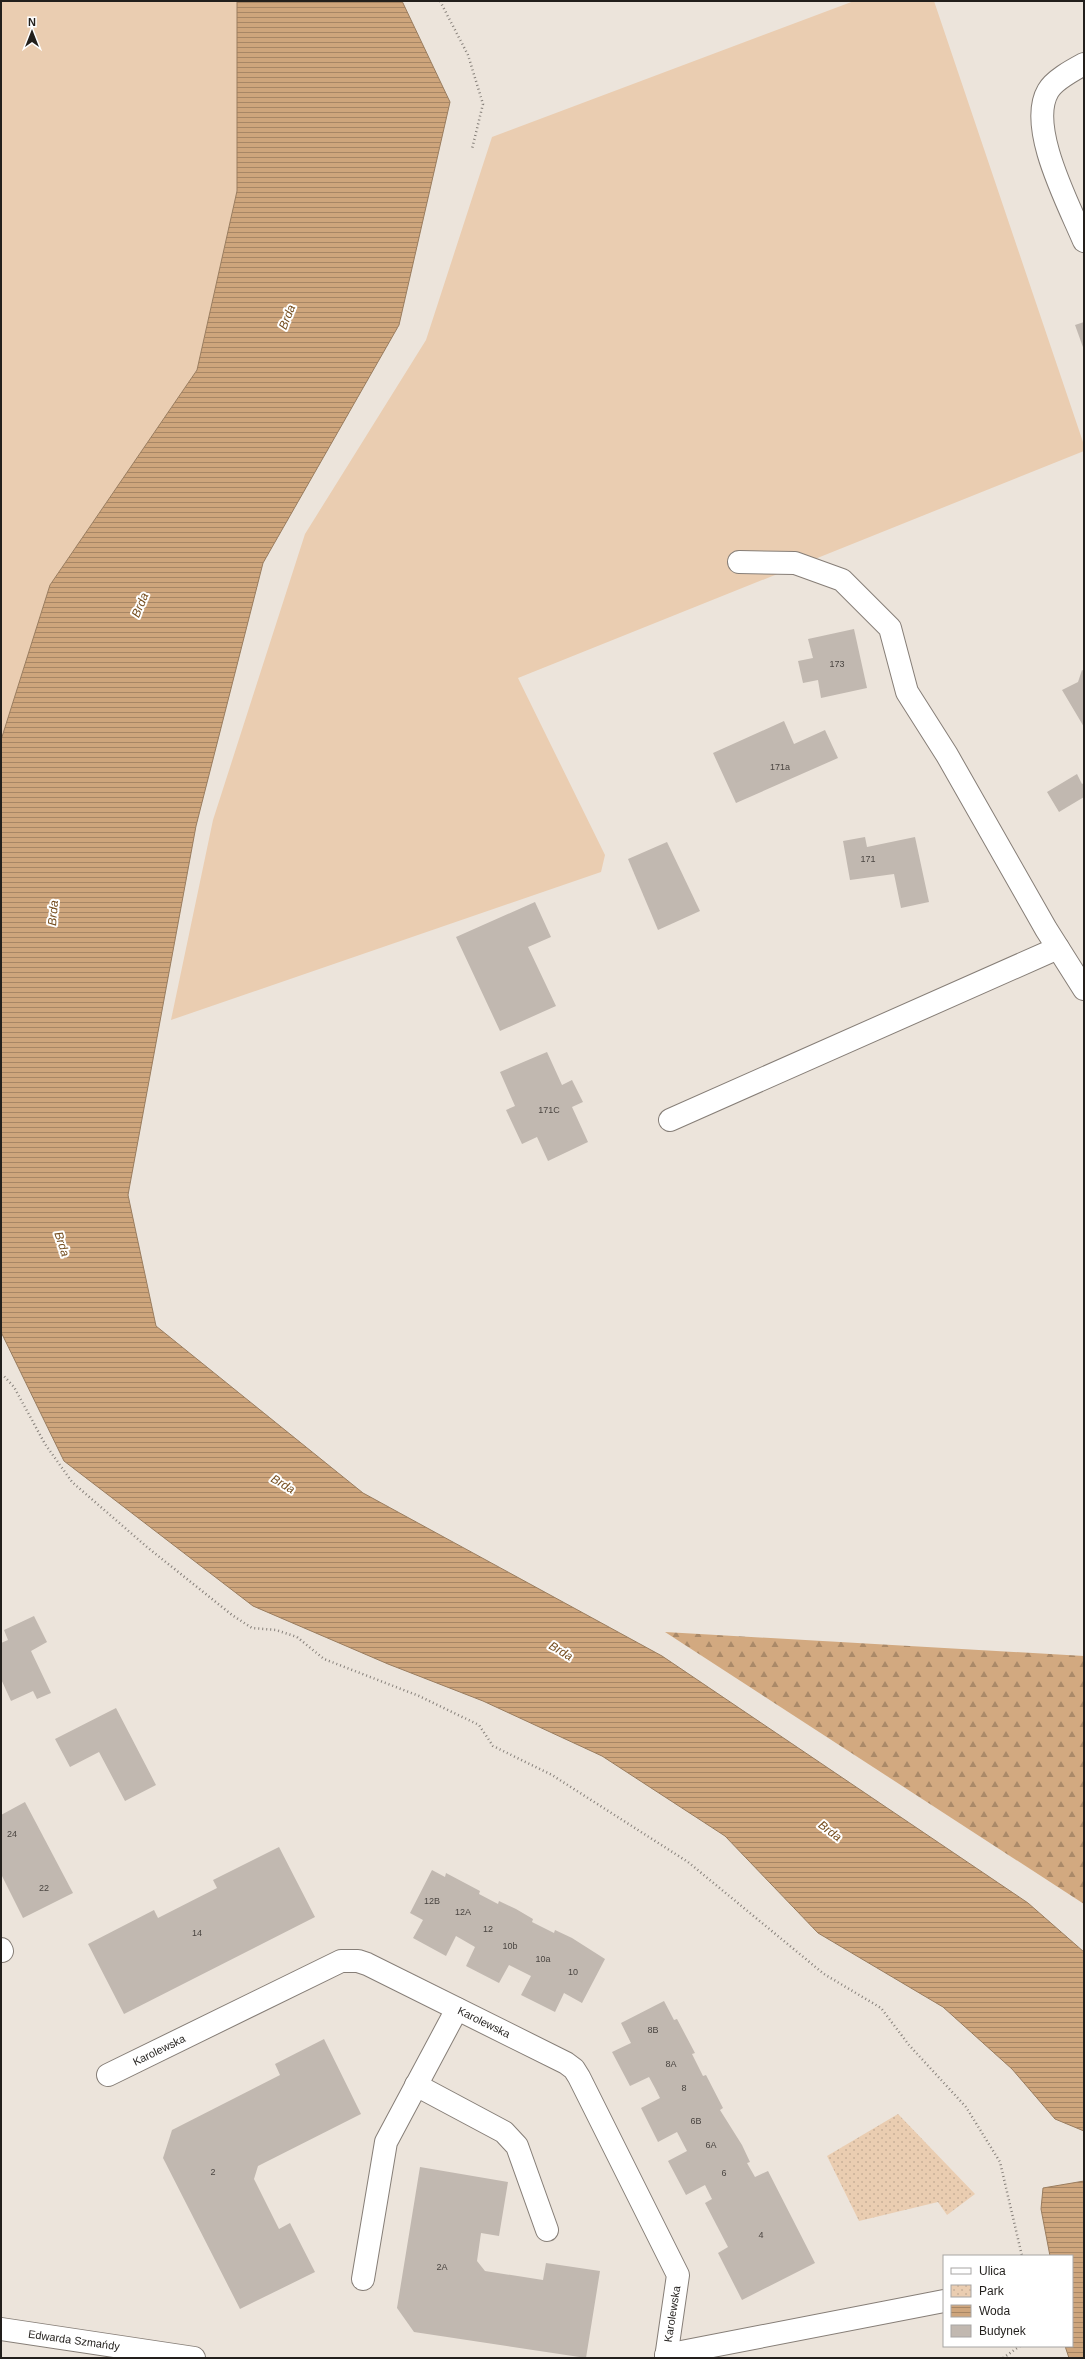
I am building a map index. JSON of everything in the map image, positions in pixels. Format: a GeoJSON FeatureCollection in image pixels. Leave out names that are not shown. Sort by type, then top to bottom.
{"type":"FeatureCollection","features":[{"type":"Feature","properties":{"kind":"street"},"geometry":{"type":"LineString","coordinates":[[1084,64],[1049,90],[1042,107],[1047,150],[1084,241]]}},
{"type":"Feature","properties":{"kind":"street"},"geometry":{"type":"LineString","coordinates":[[739,562],[795,563],[842,580],[890,628],[908,692],[947,755],[1058,948],[1084,989]]}},
{"type":"Feature","properties":{"kind":"street"},"geometry":{"type":"LineString","coordinates":[[670,1120],[1058,948]]}},
{"type":"Feature","properties":{"kind":"street","name":"Karolewska"},"geometry":{"type":"LineString","coordinates":[[108,2075],[341,1961],[358,1961],[367,1964],[566,2063],[574,2069],[579,2077],[678,2275],[666,2356]]}},
{"type":"Feature","properties":{"kind":"street"},"geometry":{"type":"LineString","coordinates":[[363,2279],[386,2142],[457,2009]]}},
{"type":"Feature","properties":{"kind":"street"},"geometry":{"type":"LineString","coordinates":[[416,2085],[504,2132],[517,2146],[547,2230]]}},
{"type":"Feature","properties":{"kind":"street"},"geometry":{"type":"LineString","coordinates":[[666,2356],[943,2301]]}},
{"type":"Feature","properties":{"kind":"street","name":"Edwarda Szmańdy"},"geometry":{"type":"LineString","coordinates":[[1,2329],[194,2358]]}},
{"type":"Feature","properties":{"kind":"path"},"geometry":{"type":"LineString","coordinates":[[440,1],[468,55],[483,104],[472,149]]}},
{"type":"Feature","properties":{"kind":"path"},"geometry":{"type":"LineString","coordinates":[[1,1375],[4,1375],[14,1387],[45,1444],[72,1482],[147,1547],[232,1615],[252,1628],[276,1630],[297,1637],[324,1659],[419,1696],[479,1725],[493,1746],[552,1775],[688,1862],[824,1974],[881,2008],[909,2045],[966,2107],[1000,2162],[1022,2255]]}},
{"type":"Feature","properties":{"kind":"path"},"geometry":{"type":"LineString","coordinates":[[1004,2358],[1019,2347]]}},
{"type":"Feature","properties":{"kind":"green space"},"geometry":{"type":"Polygon","coordinates":[[[1,1],[237,1],[237,191],[197,370],[50,585],[1,740],[1,1]]]}},
{"type":"Feature","properties":{"kind":"green space"},"geometry":{"type":"Polygon","coordinates":[[[854,1],[934,1],[1084,445],[1084,451],[518,678],[605,855],[601,872],[171,1020],[213,820],[305,534],[426,340],[492,137],[854,1]]]}},
{"type":"Feature","properties":{"kind":"green space"},"geometry":{"type":"Polygon","coordinates":[[[665,1632],[1084,1656],[1084,1904],[665,1632]]]}},
{"type":"Feature","properties":{"kind":"green space"},"geometry":{"type":"Polygon","coordinates":[[[898,2114],[975,2194],[947,2215],[938,2202],[859,2221],[827,2156],[898,2114]]]}},
{"type":"Feature","properties":{"kind":"water","name":"Brda"},"geometry":{"type":"Polygon","coordinates":[[[237,1],[402,1],[450,102],[399,325],[263,563],[196,826],[128,1195],[156,1326],[363,1493],[662,1656],[1028,1903],[1084,1952],[1084,2131],[1055,2119],[1012,2069],[943,2007],[818,1933],[725,1836],[602,1756],[483,1701],[388,1664],[253,1606],[64,1461],[1,1332],[1,740],[50,585],[197,370],[237,191],[237,1]]]}},
{"type":"Feature","properties":{"kind":"water"},"geometry":{"type":"Polygon","coordinates":[[[1084,2181],[1084,2358],[1069,2358],[1065,2347],[1073,2347],[1073,2255],[1050,2255],[1041,2209],[1043,2188],[1084,2181]]]}},
{"type":"Feature","properties":{"kind":"building"},"geometry":{"type":"Polygon","coordinates":[[[1084,322],[1084,350],[1075,325],[1084,322]]]}},
{"type":"Feature","properties":{"kind":"building"},"geometry":{"type":"Polygon","coordinates":[[[854,629],[867,688],[821,698],[818,680],[803,683],[798,661],[813,658],[808,639],[854,629]]]}},
{"type":"Feature","properties":{"kind":"building"},"geometry":{"type":"Polygon","coordinates":[[[1082,670],[1084,671],[1084,727],[1062,690],[1078,682],[1082,670]]]}},
{"type":"Feature","properties":{"kind":"building"},"geometry":{"type":"Polygon","coordinates":[[[784,721],[794,744],[825,730],[838,758],[736,803],[713,753],[784,721]]]}},
{"type":"Feature","properties":{"kind":"building"},"geometry":{"type":"Polygon","coordinates":[[[1077,774],[1082,784],[1084,783],[1084,797],[1059,812],[1047,792],[1077,774]]]}},
{"type":"Feature","properties":{"kind":"building"},"geometry":{"type":"Polygon","coordinates":[[[865,837],[867,847],[915,837],[929,902],[901,908],[894,874],[850,880],[843,841],[865,837]]]}},
{"type":"Feature","properties":{"kind":"building"},"geometry":{"type":"Polygon","coordinates":[[[667,842],[700,911],[658,930],[628,859],[667,842]]]}},
{"type":"Feature","properties":{"kind":"building"},"geometry":{"type":"Polygon","coordinates":[[[535,902],[551,937],[528,947],[556,1006],[500,1031],[456,937],[535,902]]]}},
{"type":"Feature","properties":{"kind":"building"},"geometry":{"type":"Polygon","coordinates":[[[547,1052],[562,1085],[572,1080],[583,1102],[572,1107],[588,1142],[548,1161],[537,1137],[522,1144],[506,1110],[515,1106],[500,1072],[547,1052]]]}},
{"type":"Feature","properties":{"kind":"building"},"geometry":{"type":"Polygon","coordinates":[[[34,1616],[47,1642],[31,1651],[51,1693],[37,1699],[33,1691],[11,1701],[1,1679],[1,1643],[8,1640],[4,1630],[34,1616]]]}},
{"type":"Feature","properties":{"kind":"building"},"geometry":{"type":"Polygon","coordinates":[[[116,1708],[156,1785],[125,1801],[99,1752],[70,1767],[55,1739],[116,1708]]]}},
{"type":"Feature","properties":{"kind":"building"},"geometry":{"type":"Polygon","coordinates":[[[25,1802],[73,1893],[23,1918],[1,1874],[1,1815],[25,1802]]]}},
{"type":"Feature","properties":{"kind":"building"},"geometry":{"type":"Polygon","coordinates":[[[279,1847],[315,1917],[124,2014],[88,1944],[154,1910],[158,1918],[217,1888],[213,1880],[279,1847]]]}},
{"type":"Feature","properties":{"kind":"building"},"geometry":{"type":"Polygon","coordinates":[[[432,1870],[445,1877],[446,1873],[480,1891],[479,1894],[498,1904],[499,1901],[516,1909],[533,1919],[532,1922],[554,1933],[555,1930],[572,1938],[605,1959],[582,2003],[564,1993],[555,2012],[521,1995],[531,1976],[509,1965],[499,1983],[466,1966],[475,1947],[456,1936],[446,1956],[413,1938],[423,1920],[410,1913],[432,1870]]]}},
{"type":"Feature","properties":{"kind":"building"},"geometry":{"type":"Polygon","coordinates":[[[664,2001],[674,2020],[677,2019],[695,2053],[692,2054],[703,2076],[706,2075],[723,2108],[720,2110],[742,2145],[750,2162],[747,2163],[755,2177],[768,2171],[815,2263],[742,2300],[718,2253],[728,2247],[705,2203],[712,2199],[705,2185],[686,2195],[668,2161],[687,2151],[677,2132],[658,2142],[641,2108],[660,2098],[655,2088],[649,2077],[630,2086],[612,2052],[631,2043],[621,2023],[664,2001]]]}},
{"type":"Feature","properties":{"kind":"building"},"geometry":{"type":"Polygon","coordinates":[[[324,2039],[361,2114],[258,2166],[254,2179],[279,2229],[290,2223],[315,2272],[240,2309],[163,2158],[172,2130],[280,2075],[275,2064],[324,2039]]]}},
{"type":"Feature","properties":{"kind":"building"},"geometry":{"type":"Polygon","coordinates":[[[420,2167],[508,2182],[499,2236],[481,2233],[477,2261],[485,2271],[543,2280],[546,2263],[600,2271],[586,2358],[414,2332],[397,2308],[420,2167]]]}}]}
